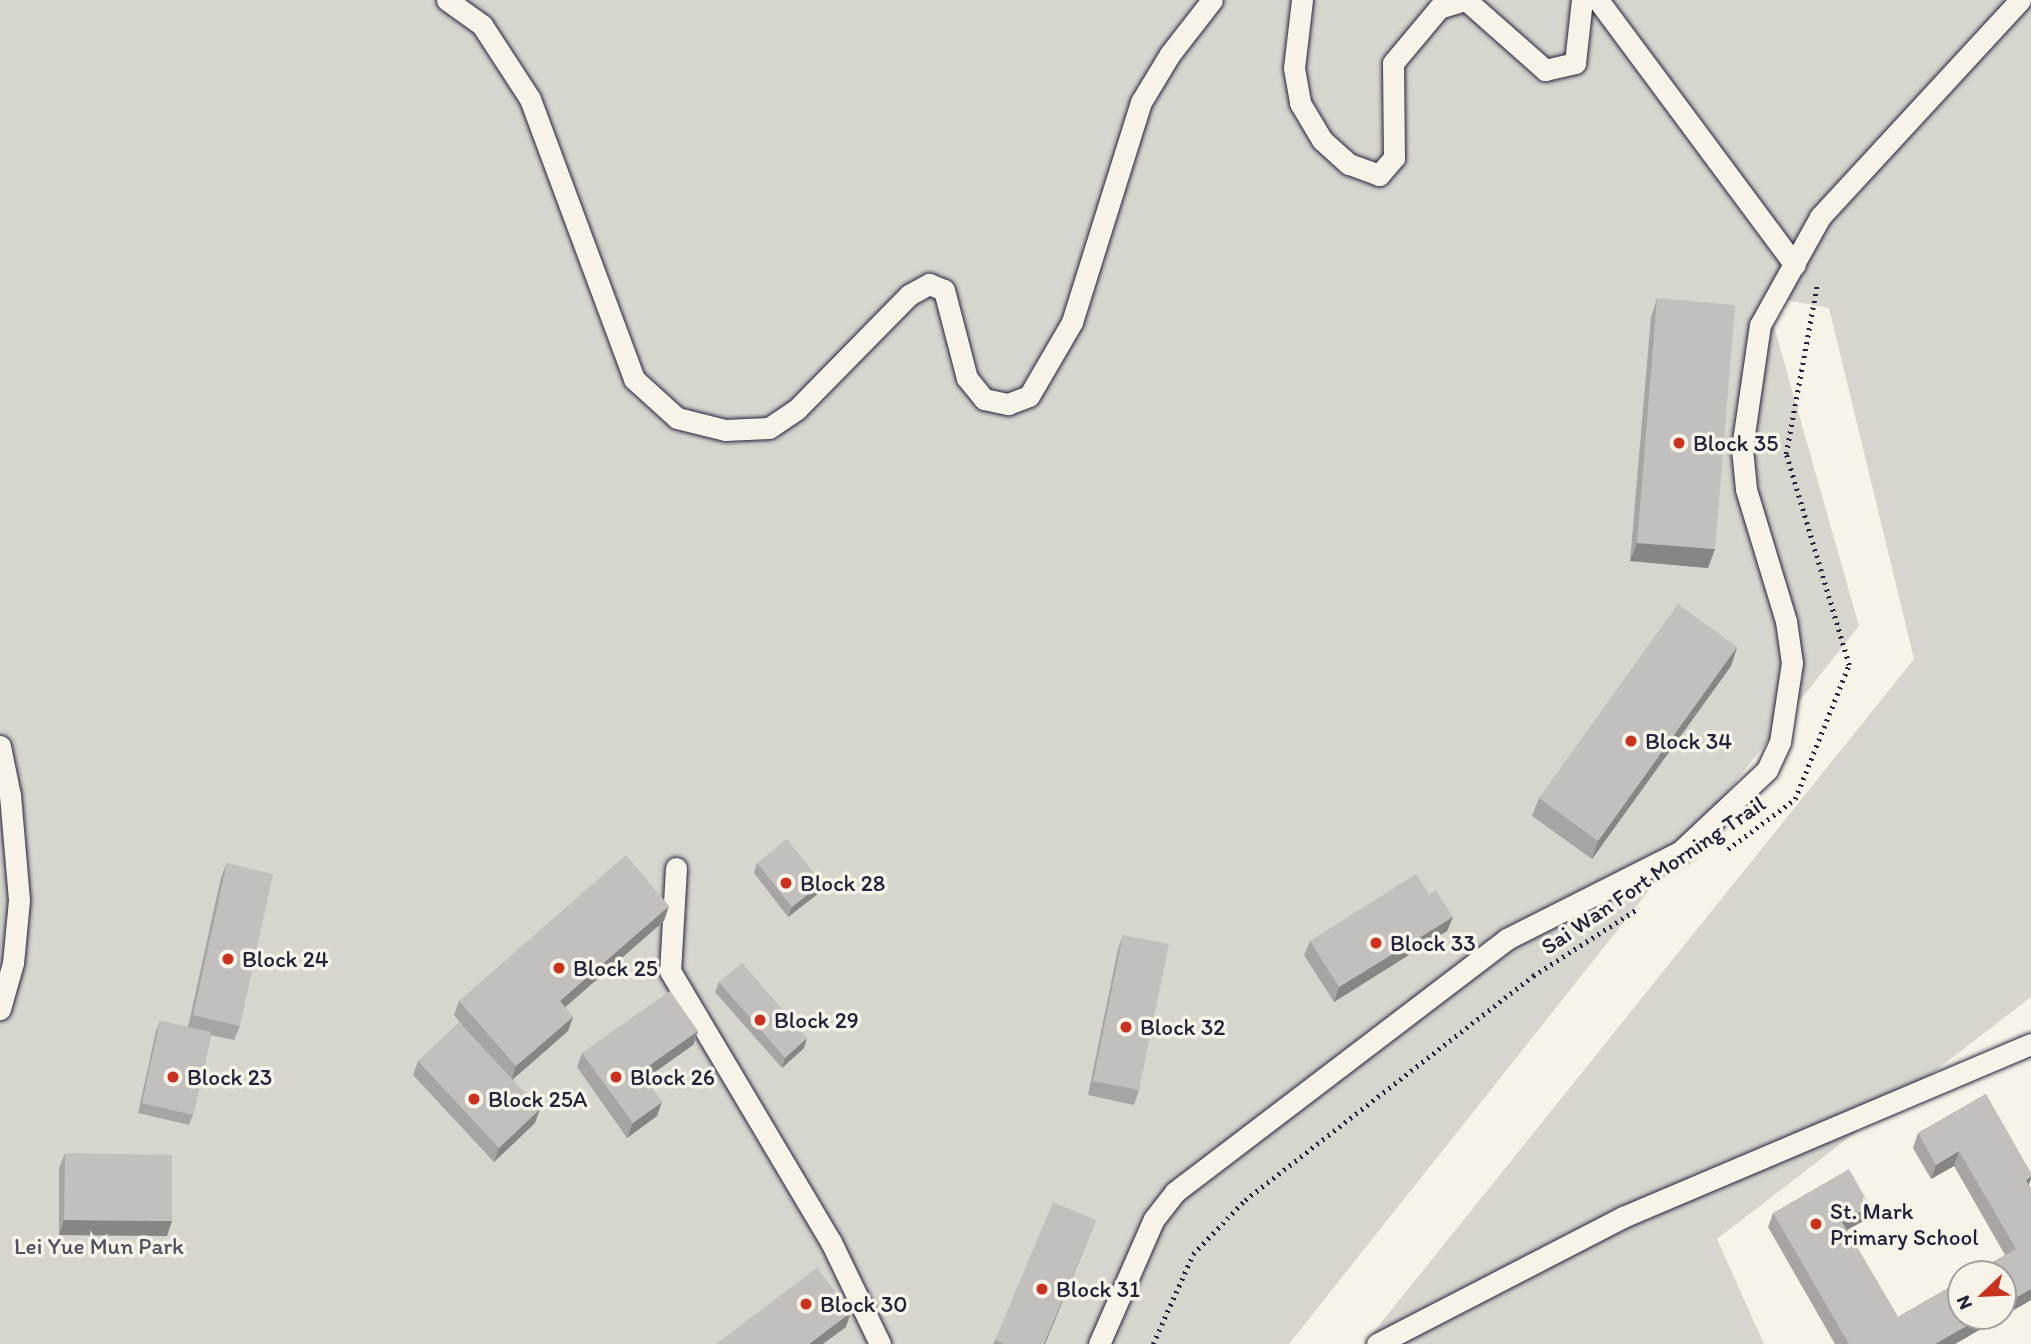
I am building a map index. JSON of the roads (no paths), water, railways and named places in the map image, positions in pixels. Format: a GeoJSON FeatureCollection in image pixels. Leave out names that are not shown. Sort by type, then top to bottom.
{"type":"FeatureCollection","features":[{"type":"Feature","properties":{"kind":"lane"},"geometry":{"type":"LineString","coordinates":[[447,0],[482,25],[530,99],[634,379],[677,418],[725,430],[769,428],[797,409],[909,295],[929,284],[944,290],[967,378],[984,400],[1008,404],[1030,396],[1072,322],[1141,102],[1170,54],[1212,0]]}},
{"type":"Feature","properties":{"kind":"lane"},"geometry":{"type":"LineString","coordinates":[[1302,0],[1294,68],[1300,103],[1322,141],[1349,164],[1378,175],[1394,158],[1393,63],[1439,8],[1466,0],[1545,70],[1575,63],[1583,0]]}},
{"type":"Feature","properties":{"kind":"lane"},"geometry":{"type":"LineString","coordinates":[[1598,0],[1795,265]]}},
{"type":"Feature","properties":{"kind":"lane"},"geometry":{"type":"LineString","coordinates":[[1099,1344],[1154,1219],[1175,1192],[1507,939],[1681,851],[1767,770],[1780,742],[1792,663],[1786,621],[1746,489],[1742,448],[1760,325],[1819,217],[2020,0]]}},
{"type":"Feature","properties":{"kind":"lane"},"geometry":{"type":"LineString","coordinates":[[0,746],[10,795],[19,900],[13,963],[0,1009]]}},
{"type":"Feature","properties":{"kind":"lane"},"geometry":{"type":"LineString","coordinates":[[676,868],[670,971],[831,1242],[880,1344]]}},
{"type":"Feature","properties":{"kind":"lane"},"geometry":{"type":"LineString","coordinates":[[1377,1344],[1623,1217],[2031,1044]]}},
{"type":"Feature","properties":{"kind":"place","name":"Block 35"},"geometry":{"type":"Point","coordinates":[1679,443]}},
{"type":"Feature","properties":{"kind":"place","name":"Block 34"},"geometry":{"type":"Point","coordinates":[1631,741]}},
{"type":"Feature","properties":{"kind":"place","name":"Block 28"},"geometry":{"type":"Point","coordinates":[786,883]}},
{"type":"Feature","properties":{"kind":"place","name":"Block 33"},"geometry":{"type":"Point","coordinates":[1376,943]}},
{"type":"Feature","properties":{"kind":"place","name":"Block 24"},"geometry":{"type":"Point","coordinates":[228,959]}},
{"type":"Feature","properties":{"kind":"place","name":"Block 25"},"geometry":{"type":"Point","coordinates":[559,968]}},
{"type":"Feature","properties":{"kind":"place","name":"Block 29"},"geometry":{"type":"Point","coordinates":[760,1020]}},
{"type":"Feature","properties":{"kind":"place","name":"Block 32"},"geometry":{"type":"Point","coordinates":[1126,1027]}},
{"type":"Feature","properties":{"kind":"place","name":"Block 23"},"geometry":{"type":"Point","coordinates":[173,1077]}},
{"type":"Feature","properties":{"kind":"place","name":"Block 26"},"geometry":{"type":"Point","coordinates":[616,1077]}},
{"type":"Feature","properties":{"kind":"place","name":"Block 25A"},"geometry":{"type":"Point","coordinates":[474,1099]}},
{"type":"Feature","properties":{"kind":"place","name":"St. Mark Primary School"},"geometry":{"type":"Point","coordinates":[1816,1224]}},
{"type":"Feature","properties":{"kind":"place","name":"Block 31"},"geometry":{"type":"Point","coordinates":[1042,1289]}},
{"type":"Feature","properties":{"kind":"place","name":"Block 30"},"geometry":{"type":"Point","coordinates":[806,1304]}},
{"type":"Feature","properties":{"kind":"park label","name":"Lei Yue Mun Park"},"geometry":{"type":"Point","coordinates":[99,1246]}}]}
